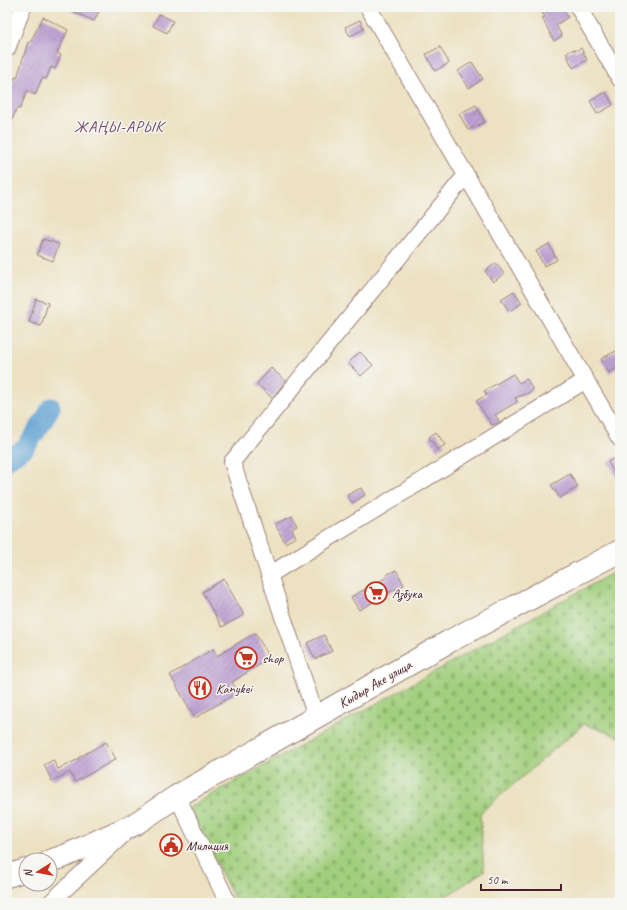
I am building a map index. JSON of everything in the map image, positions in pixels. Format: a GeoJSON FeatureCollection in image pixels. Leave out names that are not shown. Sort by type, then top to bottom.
{"type":"FeatureCollection","features":[{"type":"Feature","properties":{"kind":"highway","name":"Кыдыр Аке улица"},"geometry":{"type":"LineString","coordinates":[[58,858],[135,824],[177,796],[448,642],[620,551]]}},
{"type":"Feature","properties":{"kind":"highway"},"geometry":{"type":"LineString","coordinates":[[7,876],[18,873]]}},
{"type":"Feature","properties":{"kind":"street"},"geometry":{"type":"LineString","coordinates":[[7,49],[23,7]]}},
{"type":"Feature","properties":{"kind":"street"},"geometry":{"type":"LineString","coordinates":[[368,7],[620,439]]}},
{"type":"Feature","properties":{"kind":"street"},"geometry":{"type":"LineString","coordinates":[[578,7],[620,79]]}},
{"type":"Feature","properties":{"kind":"street"},"geometry":{"type":"LineString","coordinates":[[316,717],[232,462],[466,175]]}},
{"type":"Feature","properties":{"kind":"street"},"geometry":{"type":"LineString","coordinates":[[269,575],[586,380]]}},
{"type":"Feature","properties":{"kind":"street"},"geometry":{"type":"LineString","coordinates":[[177,796],[228,903]]}},
{"type":"Feature","properties":{"kind":"street"},"geometry":{"type":"LineString","coordinates":[[50,903],[135,824]]}},
{"type":"Feature","properties":{"kind":"green space"},"geometry":{"type":"Polygon","coordinates":[[[620,569],[620,737],[584,724],[480,813],[484,871],[450,894],[425,903],[241,903],[234,898],[189,807],[620,569]]]}},
{"type":"Feature","properties":{"kind":"building"},"geometry":{"type":"Polygon","coordinates":[[[63,7],[101,7],[94,21],[63,7]]]}},
{"type":"Feature","properties":{"kind":"building"},"geometry":{"type":"Polygon","coordinates":[[[538,7],[562,7],[568,17],[556,25],[562,36],[554,41],[542,18],[545,17],[538,7]]]}},
{"type":"Feature","properties":{"kind":"building"},"geometry":{"type":"Polygon","coordinates":[[[159,14],[173,21],[167,33],[153,26],[159,14]]]}},
{"type":"Feature","properties":{"kind":"building"},"geometry":{"type":"Polygon","coordinates":[[[43,17],[68,30],[57,53],[61,55],[55,69],[51,67],[46,79],[42,78],[35,95],[27,91],[20,109],[17,108],[7,132],[7,98],[15,77],[17,78],[28,42],[30,43],[43,17]]]}},
{"type":"Feature","properties":{"kind":"building"},"geometry":{"type":"Polygon","coordinates":[[[360,20],[364,29],[350,36],[345,27],[360,20]]]}},
{"type":"Feature","properties":{"kind":"building"},"geometry":{"type":"Polygon","coordinates":[[[440,47],[449,63],[435,71],[426,54],[440,47]]]}},
{"type":"Feature","properties":{"kind":"building"},"geometry":{"type":"Polygon","coordinates":[[[581,48],[587,60],[573,68],[566,53],[574,49],[575,51],[581,48]]]}},
{"type":"Feature","properties":{"kind":"building"},"geometry":{"type":"Polygon","coordinates":[[[472,62],[483,79],[469,88],[458,71],[472,62]]]}},
{"type":"Feature","properties":{"kind":"building"},"geometry":{"type":"Polygon","coordinates":[[[606,92],[613,105],[597,114],[590,101],[606,92]]]}},
{"type":"Feature","properties":{"kind":"building"},"geometry":{"type":"Polygon","coordinates":[[[476,105],[485,122],[468,130],[459,114],[476,105]]]}},
{"type":"Feature","properties":{"kind":"building"},"geometry":{"type":"Polygon","coordinates":[[[43,239],[59,244],[53,261],[37,255],[43,239]]]}},
{"type":"Feature","properties":{"kind":"building"},"geometry":{"type":"Polygon","coordinates":[[[549,244],[557,260],[544,266],[536,251],[549,244]]]}},
{"type":"Feature","properties":{"kind":"building"},"geometry":{"type":"Polygon","coordinates":[[[496,263],[504,274],[493,282],[485,271],[496,263]]]}},
{"type":"Feature","properties":{"kind":"building"},"geometry":{"type":"Polygon","coordinates":[[[514,291],[522,303],[509,311],[501,299],[514,291]]]}},
{"type":"Feature","properties":{"kind":"building"},"geometry":{"type":"Polygon","coordinates":[[[36,299],[48,303],[41,326],[29,322],[36,299]]]}},
{"type":"Feature","properties":{"kind":"building"},"geometry":{"type":"Polygon","coordinates":[[[616,351],[620,357],[620,366],[609,373],[601,359],[616,351]]]}},
{"type":"Feature","properties":{"kind":"building"},"geometry":{"type":"Polygon","coordinates":[[[360,352],[373,365],[361,376],[348,363],[360,352]]]}},
{"type":"Feature","properties":{"kind":"building"},"geometry":{"type":"Polygon","coordinates":[[[271,368],[286,381],[272,398],[257,384],[271,368]]]}},
{"type":"Feature","properties":{"kind":"building"},"geometry":{"type":"Polygon","coordinates":[[[513,374],[519,383],[527,379],[533,390],[515,398],[517,402],[495,415],[500,422],[492,425],[476,401],[487,395],[484,391],[513,374]]]}},
{"type":"Feature","properties":{"kind":"building"},"geometry":{"type":"Polygon","coordinates":[[[436,432],[445,445],[437,450],[429,437],[436,432]]]}},
{"type":"Feature","properties":{"kind":"building"},"geometry":{"type":"Polygon","coordinates":[[[616,457],[620,465],[620,483],[608,462],[616,457]]]}},
{"type":"Feature","properties":{"kind":"building"},"geometry":{"type":"Polygon","coordinates":[[[570,474],[578,487],[560,498],[551,485],[570,474]]]}},
{"type":"Feature","properties":{"kind":"building"},"geometry":{"type":"Polygon","coordinates":[[[361,488],[365,495],[352,503],[347,495],[361,488]]]}},
{"type":"Feature","properties":{"kind":"building"},"geometry":{"type":"Polygon","coordinates":[[[292,516],[297,526],[292,529],[296,537],[285,543],[275,524],[292,516]]]}},
{"type":"Feature","properties":{"kind":"building"},"geometry":{"type":"Polygon","coordinates":[[[396,570],[404,585],[359,610],[351,597],[387,577],[386,575],[396,570]]]}},
{"type":"Feature","properties":{"kind":"building"},"geometry":{"type":"Polygon","coordinates":[[[224,579],[244,615],[222,627],[202,592],[224,579]]]}},
{"type":"Feature","properties":{"kind":"building"},"geometry":{"type":"Polygon","coordinates":[[[255,633],[270,658],[232,682],[238,692],[195,718],[170,675],[213,649],[217,656],[255,633]]]}},
{"type":"Feature","properties":{"kind":"building"},"geometry":{"type":"Polygon","coordinates":[[[324,635],[332,651],[315,659],[307,643],[324,635]]]}},
{"type":"Feature","properties":{"kind":"building"},"geometry":{"type":"Polygon","coordinates":[[[106,742],[116,759],[75,782],[70,772],[52,781],[44,765],[53,760],[58,769],[79,759],[78,758],[106,742]]]}},
{"type":"Feature","properties":{"kind":"waterway"},"geometry":{"type":"LineString","coordinates":[[7,460],[25,448],[43,422],[51,407]]}},
{"type":"Feature","properties":{"kind":"place","name":"Азбука"},"geometry":{"type":"Point","coordinates":[376,593]}},
{"type":"Feature","properties":{"kind":"place","name":"shop"},"geometry":{"type":"Point","coordinates":[246,658]}},
{"type":"Feature","properties":{"kind":"place","name":"Kanykei"},"geometry":{"type":"Point","coordinates":[200,688]}},
{"type":"Feature","properties":{"kind":"place","name":"Милиция"},"geometry":{"type":"Point","coordinates":[171,845]}},
{"type":"Feature","properties":{"kind":"district","name":"ЖАҢЫ-АРЫК"},"geometry":{"type":"Point","coordinates":[119,127]}}]}
